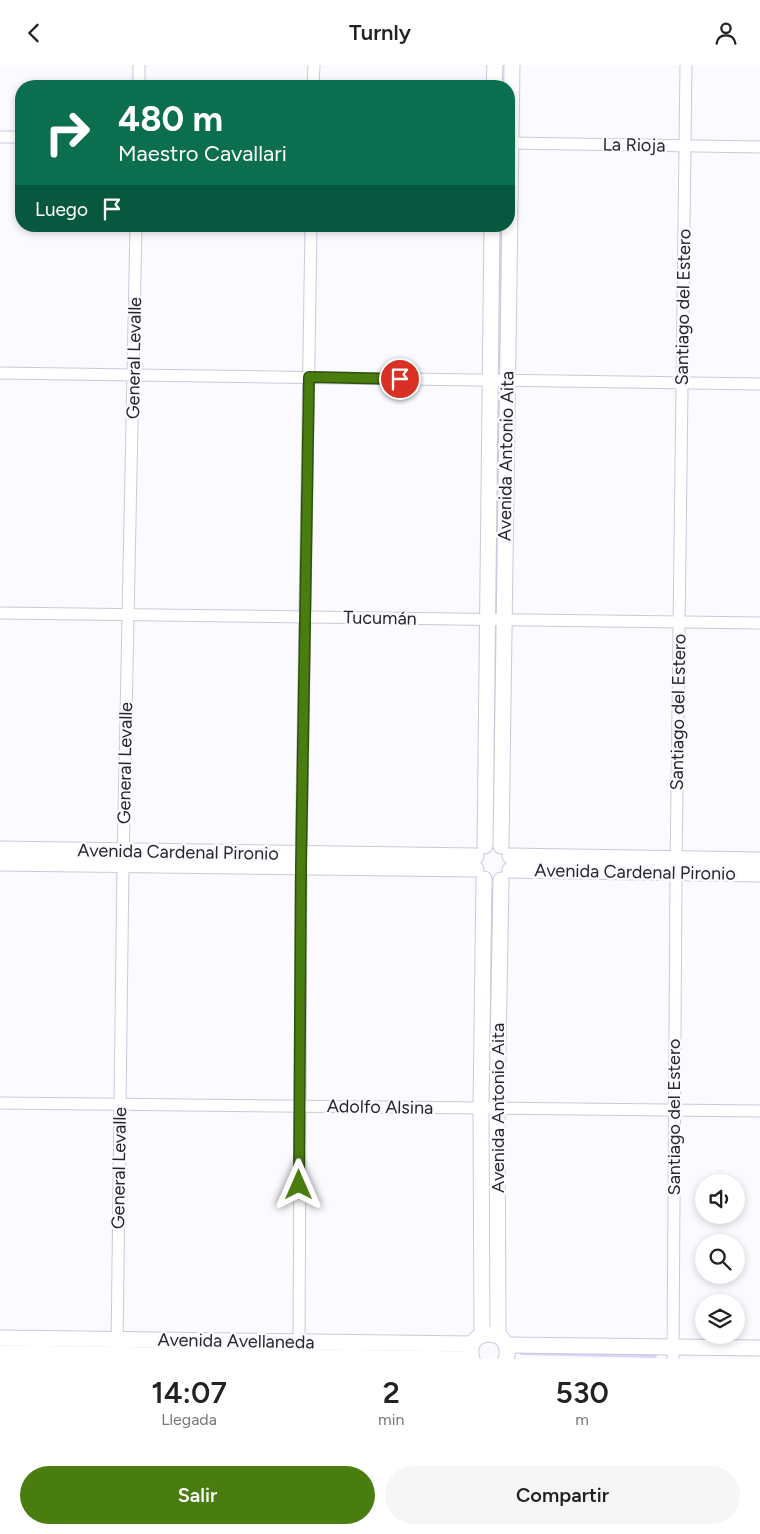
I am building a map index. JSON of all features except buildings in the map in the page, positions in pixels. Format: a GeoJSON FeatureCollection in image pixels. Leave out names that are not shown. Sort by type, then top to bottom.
{"type":"FeatureCollection","features":[{"type":"Feature","properties":{"kind":"main road"},"geometry":{"type":"LineString","coordinates":[[494,80],[495,65]]}},
{"type":"Feature","properties":{"kind":"main road","name":"Avenida Antonio Aita"},"geometry":{"type":"LineString","coordinates":[[512,65],[512,80]]}},
{"type":"Feature","properties":{"kind":"main road","name":"Avenida Antonio Aita"},"geometry":{"type":"LineString","coordinates":[[475,1346],[481,1108],[480,863],[487,619],[492,232]]}},
{"type":"Feature","properties":{"kind":"main road","name":"Avenida Antonio Aita"},"geometry":{"type":"LineString","coordinates":[[503,1347],[498,1108],[506,863],[504,619],[509,232]]}},
{"type":"Feature","properties":{"kind":"main road"},"geometry":{"type":"LineString","coordinates":[[491,844],[506,863],[491,881],[480,863],[491,844]]}},
{"type":"Feature","properties":{"kind":"main road","name":"Avenida Cardenal Pironio"},"geometry":{"type":"LineString","coordinates":[[0,849],[123,858]]}},
{"type":"Feature","properties":{"kind":"main road","name":"Avenida Cardenal Pironio"},"geometry":{"type":"LineString","coordinates":[[0,863],[123,858],[480,863]]}},
{"type":"Feature","properties":{"kind":"main road","name":"Avenida Cardenal Pironio"},"geometry":{"type":"LineString","coordinates":[[676,866],[760,860]]}},
{"type":"Feature","properties":{"kind":"main road","name":"Avenida Cardenal Pironio"},"geometry":{"type":"LineString","coordinates":[[506,863],[676,866],[760,874]]}},
{"type":"Feature","properties":{"kind":"main road"},"geometry":{"type":"LineString","coordinates":[[475,1346],[491,1334],[503,1347],[673,1353],[760,1348]]}},
{"type":"Feature","properties":{"kind":"main road","name":"Avenida Avellaneda"},"geometry":{"type":"LineString","coordinates":[[0,1338],[475,1346]]}},
{"type":"Feature","properties":{"kind":"main road","name":"Avenida Avellaneda"},"geometry":{"type":"LineString","coordinates":[[0,1353],[117,1357],[298,1358],[475,1346]]}},
{"type":"Feature","properties":{"kind":"street"},"geometry":{"type":"LineString","coordinates":[[139,65],[139,80]]}},
{"type":"Feature","properties":{"kind":"street"},"geometry":{"type":"LineString","coordinates":[[313,80],[314,65]]}},
{"type":"Feature","properties":{"kind":"street","name":"Santiago del Estero"},"geometry":{"type":"LineString","coordinates":[[673,1353],[676,866],[686,65]]}},
{"type":"Feature","properties":{"kind":"street"},"geometry":{"type":"LineString","coordinates":[[0,137],[15,137]]}},
{"type":"Feature","properties":{"kind":"street","name":"La Rioja"},"geometry":{"type":"LineString","coordinates":[[515,143],[760,147]]}},
{"type":"Feature","properties":{"kind":"street","name":"General Levalle"},"geometry":{"type":"LineString","coordinates":[[117,1357],[123,858],[136,232]]}},
{"type":"Feature","properties":{"kind":"street"},"geometry":{"type":"LineString","coordinates":[[298,1358],[302,860],[311,232]]}},
{"type":"Feature","properties":{"kind":"street"},"geometry":{"type":"LineString","coordinates":[[0,373],[760,384]]}},
{"type":"Feature","properties":{"kind":"street","name":"Tucumán"},"geometry":{"type":"LineString","coordinates":[[0,613],[760,623]]}},
{"type":"Feature","properties":{"kind":"street","name":"Adolfo Alsina"},"geometry":{"type":"LineString","coordinates":[[0,1103],[760,1111]]}},
{"type":"Feature","properties":{"kind":"shaded area"},"geometry":{"type":"Polygon","coordinates":[[[497,232],[503,232],[501,366],[495,366],[497,232]]]}},
{"type":"Feature","properties":{"kind":"shaded area"},"geometry":{"type":"Polygon","coordinates":[[[496,400],[502,401],[499,598],[493,598],[496,400]]]}},
{"type":"Feature","properties":{"kind":"shaded area"},"geometry":{"type":"Polygon","coordinates":[[[492,639],[498,640],[495,837],[489,837],[492,639]]]}},
{"type":"Feature","properties":{"kind":"shaded area"},"geometry":{"type":"Polygon","coordinates":[[[489,888],[495,888],[494,1088],[488,1088],[489,888]]]}},
{"type":"Feature","properties":{"kind":"shaded area"},"geometry":{"type":"Polygon","coordinates":[[[519,1352],[658,1353],[658,1355],[655,1358],[521,1355],[519,1352]]]}},
{"type":"Feature","properties":{"kind":"route"},"geometry":{"type":"LineString","coordinates":[[299,1185],[301,867],[309,377],[400,379]]}}]}
